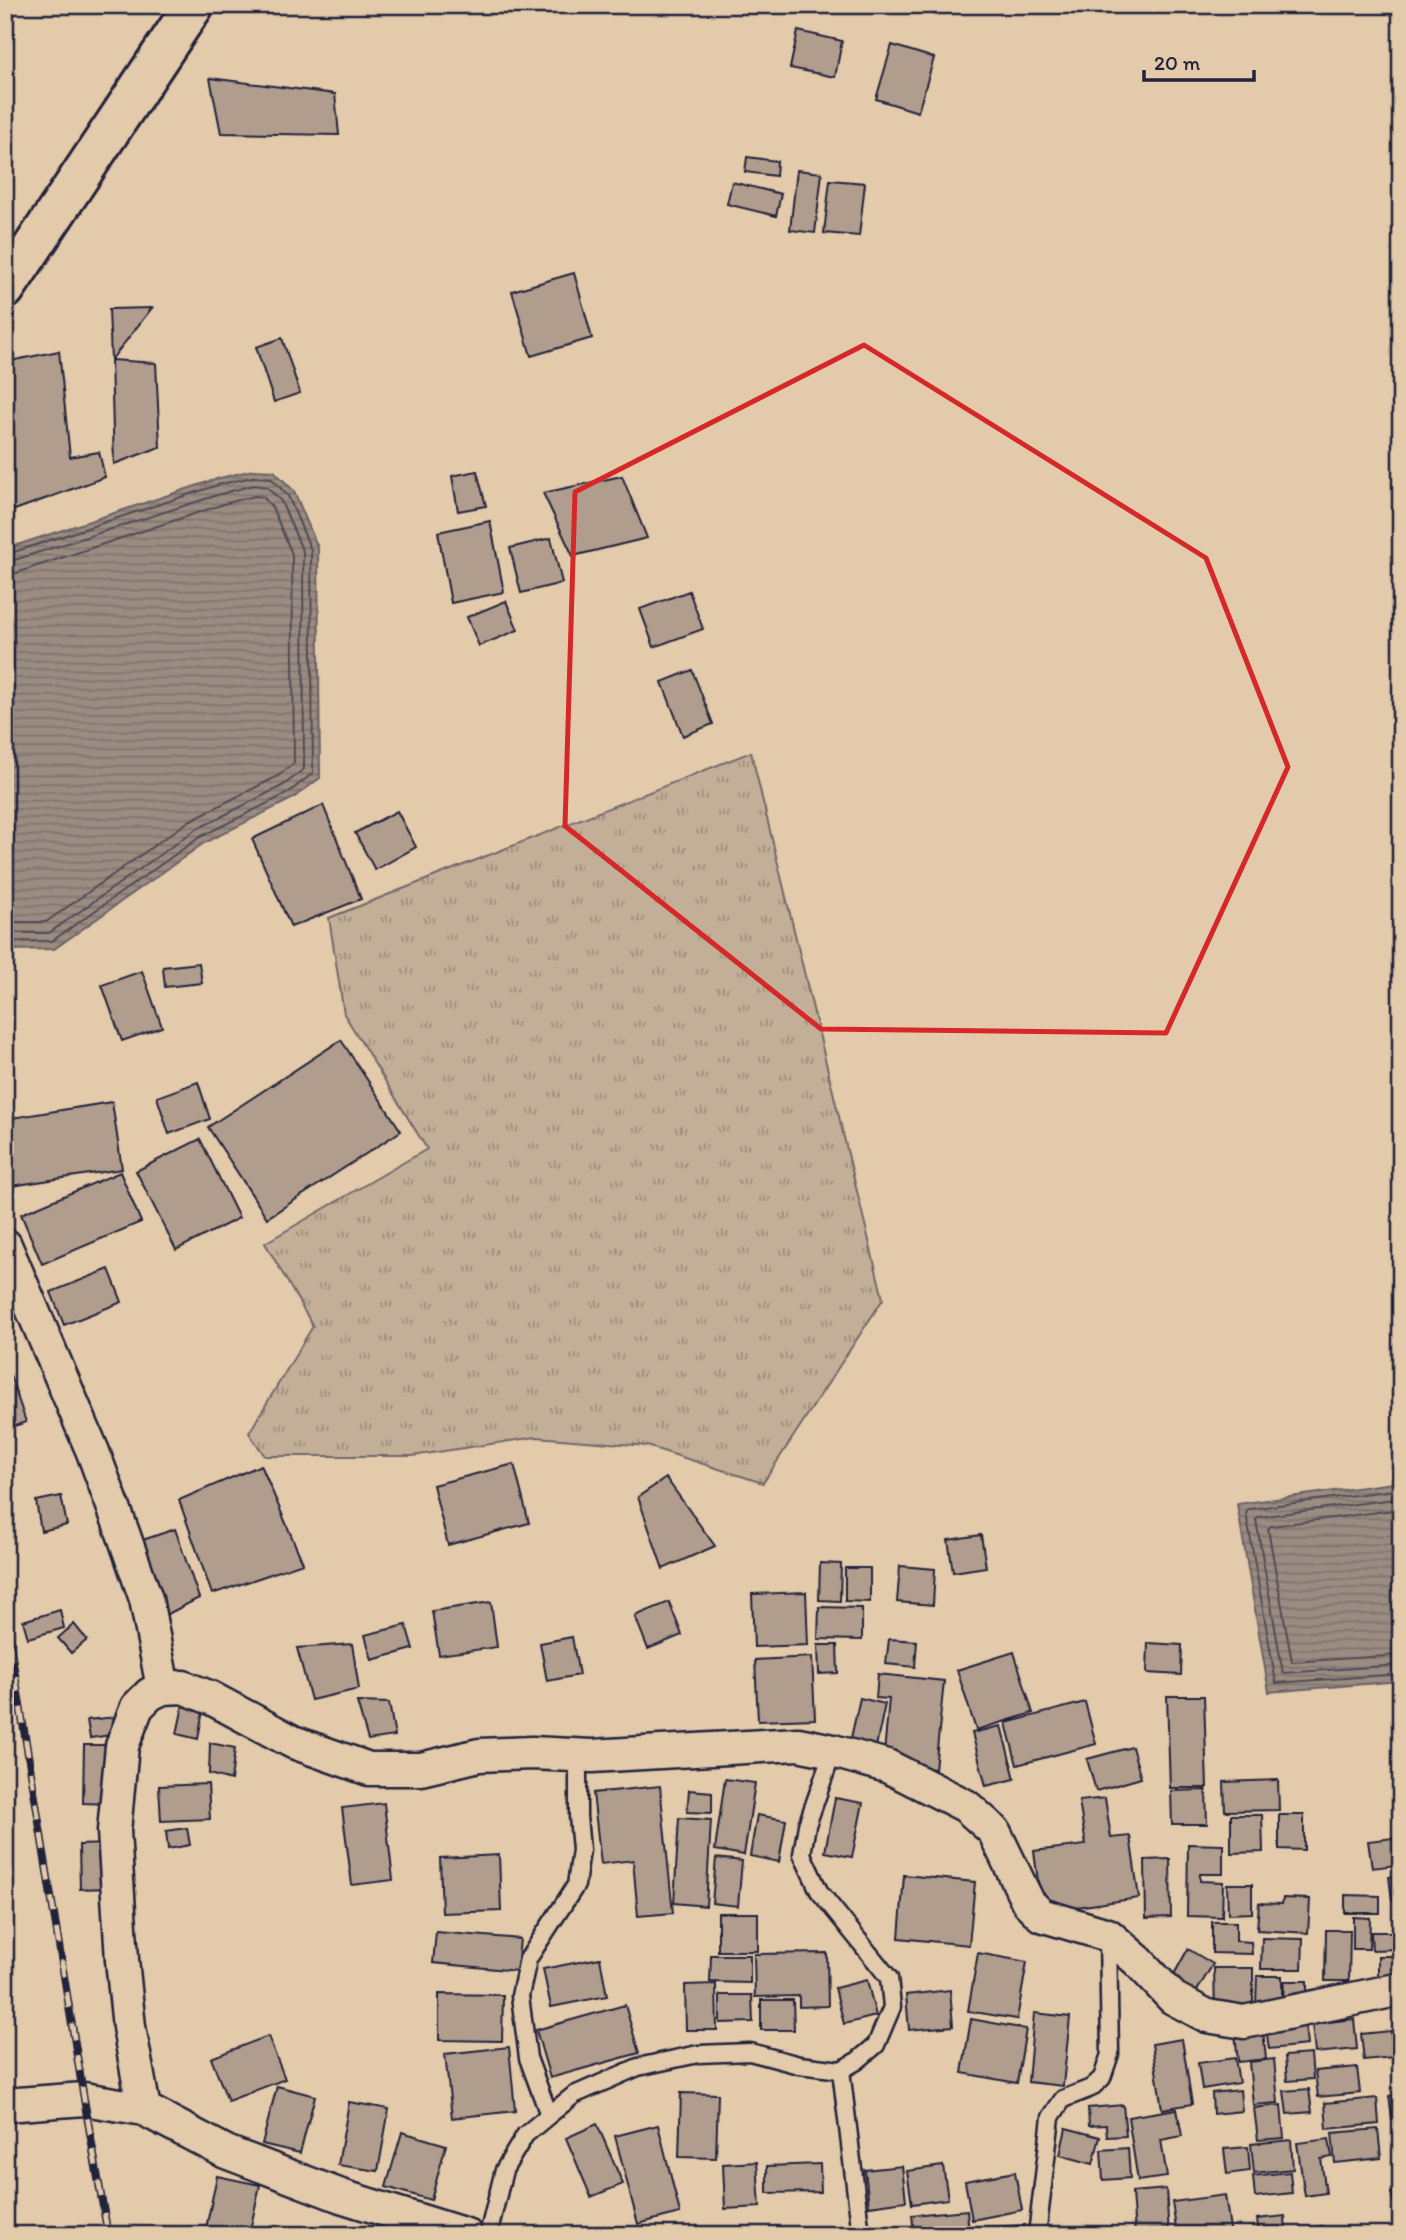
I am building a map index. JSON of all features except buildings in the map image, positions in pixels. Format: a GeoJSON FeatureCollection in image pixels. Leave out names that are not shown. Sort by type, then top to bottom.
{"type":"FeatureCollection","features":[{"type":"Feature","properties":{"kind":"main road"},"geometry":{"type":"LineString","coordinates":[[5,289],[194,5]]}},
{"type":"Feature","properties":{"kind":"street"},"geometry":{"type":"LineString","coordinates":[[5,1245],[93,1452],[123,1533],[145,1599],[163,1688]]}},
{"type":"Feature","properties":{"kind":"street"},"geometry":{"type":"LineString","coordinates":[[144,2109],[126,2000],[114,1831],[122,1746],[137,1707],[150,1694],[163,1688],[183,1687],[293,1742],[369,1769],[421,1769],[479,1755],[652,1754],[798,1744],[833,1751],[887,1766],[966,1806],[994,1831],[1028,1902],[1041,1915],[1108,1935],[1139,1961],[1173,1998],[1207,2016],[1244,2022],[1401,1989]]}},
{"type":"Feature","properties":{"kind":"street"},"geometry":{"type":"LineString","coordinates":[[5,2105],[83,2099],[144,2109],[226,2152],[341,2196],[466,2235]]}},
{"type":"Feature","properties":{"kind":"lane"},"geometry":{"type":"LineString","coordinates":[[488,2235],[505,2170],[524,2135],[574,2095],[638,2067],[698,2054],[750,2052],[799,2065],[841,2070],[858,2061],[876,2045],[892,2007],[889,1978],[819,1891],[802,1854],[807,1825],[833,1751]]}},
{"type":"Feature","properties":{"kind":"lane"},"geometry":{"type":"LineString","coordinates":[[549,2115],[528,2058],[520,1996],[528,1959],[576,1885],[581,1850],[578,1756]]}},
{"type":"Feature","properties":{"kind":"lane"},"geometry":{"type":"LineString","coordinates":[[1037,2235],[1051,2117],[1063,2099],[1091,2088],[1102,2078],[1110,2054],[1108,1935]]}},
{"type":"Feature","properties":{"kind":"lane"},"geometry":{"type":"LineString","coordinates":[[841,2070],[861,2235]]}},
{"type":"Feature","properties":{"kind":"highlighted area"},"geometry":{"type":"Polygon","coordinates":[[[864,345],[1206,558],[1288,767],[1166,1033],[821,1029],[565,826],[575,492],[864,345]]]}},
{"type":"Feature","properties":{"kind":"green space"},"geometry":{"type":"Polygon","coordinates":[[[751,752],[883,1299],[763,1483],[647,1446],[536,1437],[412,1456],[265,1456],[249,1433],[313,1326],[265,1243],[427,1149],[344,1014],[329,918],[751,752]]]}},
{"type":"Feature","properties":{"kind":"water"},"geometry":{"type":"Polygon","coordinates":[[[253,470],[274,471],[294,491],[318,548],[320,778],[292,799],[204,843],[54,949],[5,948],[5,549],[220,478],[253,470]]]}},
{"type":"Feature","properties":{"kind":"water"},"geometry":{"type":"Polygon","coordinates":[[[1401,1482],[1401,1681],[1269,1692],[1237,1504],[1401,1482]]]}},
{"type":"Feature","properties":{"kind":"railway"},"geometry":{"type":"LineString","coordinates":[[5,1613],[108,2235]]}}]}
